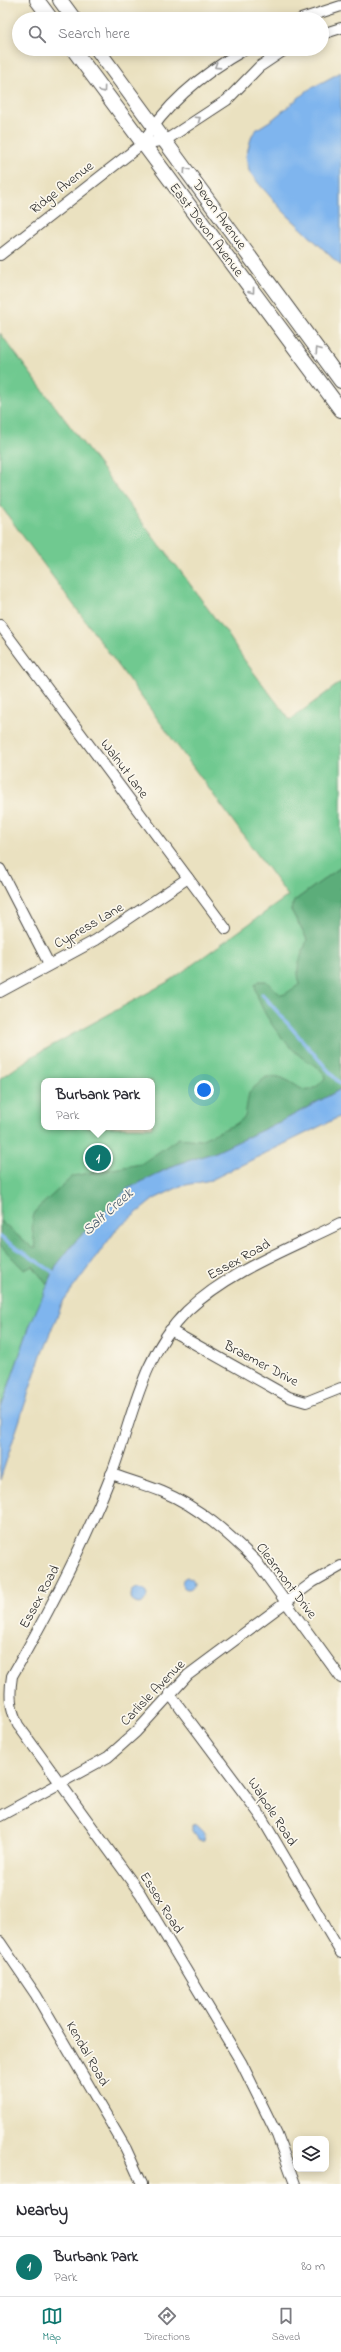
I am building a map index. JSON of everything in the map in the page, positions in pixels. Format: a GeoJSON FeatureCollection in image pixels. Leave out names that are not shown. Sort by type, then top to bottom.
{"type":"FeatureCollection","features":[{"type":"Feature","properties":{"kind":"main road"},"geometry":{"type":"LineString","coordinates":[[37,0],[46,12]]}},
{"type":"Feature","properties":{"kind":"main road"},"geometry":{"type":"LineString","coordinates":[[60,0],[69,12]]}},
{"type":"Feature","properties":{"kind":"main road","name":"East Devon Avenue"},"geometry":{"type":"LineString","coordinates":[[78,56],[341,410]]}},
{"type":"Feature","properties":{"kind":"main road","name":"Devon Avenue"},"geometry":{"type":"LineString","coordinates":[[102,56],[166,140],[341,381]]}},
{"type":"Feature","properties":{"kind":"street"},"geometry":{"type":"LineString","coordinates":[[323,12],[341,6]]}},
{"type":"Feature","properties":{"kind":"street"},"geometry":{"type":"LineString","coordinates":[[329,32],[341,28]]}},
{"type":"Feature","properties":{"kind":"street"},"geometry":{"type":"LineString","coordinates":[[142,144],[154,124],[200,78],[217,65],[233,56]]}},
{"type":"Feature","properties":{"kind":"street"},"geometry":{"type":"LineString","coordinates":[[142,144],[166,140],[227,100],[259,67],[276,56]]}},
{"type":"Feature","properties":{"kind":"street","name":"Ridge Avenue"},"geometry":{"type":"LineString","coordinates":[[0,255],[142,144]]}},
{"type":"Feature","properties":{"kind":"street","name":"Walnut Lane"},"geometry":{"type":"LineString","coordinates":[[0,625],[226,929]]}},
{"type":"Feature","properties":{"kind":"street"},"geometry":{"type":"LineString","coordinates":[[0,869],[49,964]]}},
{"type":"Feature","properties":{"kind":"street","name":"Cypress Lane"},"geometry":{"type":"LineString","coordinates":[[0,992],[102,936],[188,878]]}},
{"type":"Feature","properties":{"kind":"street","name":"Essex Road"},"geometry":{"type":"LineString","coordinates":[[295,2184],[277,2135],[241,2062],[140,1893],[18,1725],[12,1711],[10,1694],[12,1676],[76,1559],[112,1474],[141,1383],[152,1358],[170,1330],[186,1312],[221,1283],[341,1223]]}},
{"type":"Feature","properties":{"kind":"street","name":"Braemer Drive"},"geometry":{"type":"LineString","coordinates":[[170,1330],[289,1398],[306,1402],[341,1388]]}},
{"type":"Feature","properties":{"kind":"street","name":"Clearmont Drive"},"geometry":{"type":"LineString","coordinates":[[112,1474],[164,1492],[194,1508],[223,1530],[256,1561],[341,1678]]}},
{"type":"Feature","properties":{"kind":"street","name":"Carlisle Avenue"},"geometry":{"type":"LineString","coordinates":[[0,1816],[108,1757],[136,1732],[169,1693],[188,1674],[313,1582],[341,1566]]}},
{"type":"Feature","properties":{"kind":"street","name":"Walpole Road"},"geometry":{"type":"LineString","coordinates":[[169,1693],[260,1815],[341,1953]]}},
{"type":"Feature","properties":{"kind":"street","name":"Kendal Road"},"geometry":{"type":"LineString","coordinates":[[0,1942],[48,2015],[126,2149],[142,2184]]}},
{"type":"Feature","properties":{"kind":"green space"},"geometry":{"type":"Polygon","coordinates":[[[0,333],[163,550],[166,551],[172,563],[176,565],[225,630],[245,661],[290,720],[341,682],[341,867],[294,901],[291,910],[307,939],[341,1089],[175,1165],[30,1325],[0,1411],[0,1079],[33,1056],[171,980],[288,896],[0,505],[0,333]]]}},
{"type":"Feature","properties":{"kind":"green space"},"geometry":{"type":"Polygon","coordinates":[[[341,867],[341,1089],[290,1117],[216,1152],[175,1165],[127,1189],[74,1243],[56,1266],[47,1285],[33,1266],[24,1270],[0,1245],[0,1221],[33,1248],[36,1248],[32,1224],[36,1210],[73,1176],[141,1164],[179,1138],[200,1140],[236,1124],[245,1117],[249,1092],[266,1077],[279,1077],[308,1090],[319,1085],[326,1077],[317,1067],[300,1056],[278,1033],[261,1004],[255,985],[259,981],[266,981],[281,995],[300,984],[298,977],[298,966],[307,939],[291,910],[294,901],[341,867]]]}},
{"type":"Feature","properties":{"kind":"water"},"geometry":{"type":"Polygon","coordinates":[[[341,72],[341,266],[284,212],[259,184],[249,171],[246,156],[252,135],[257,129],[273,119],[308,90],[341,72]]]}},
{"type":"Feature","properties":{"kind":"water","name":"Salt Creek"},"geometry":{"type":"Polygon","coordinates":[[[341,1089],[341,1116],[211,1180],[181,1186],[154,1199],[117,1229],[64,1300],[42,1352],[0,1480],[0,1411],[30,1325],[56,1266],[74,1243],[127,1189],[175,1165],[216,1152],[290,1117],[341,1089]]]}},
{"type":"Feature","properties":{"kind":"water"},"geometry":{"type":"Polygon","coordinates":[[[190,1577],[193,1578],[193,1588],[186,1589],[183,1588],[182,1581],[183,1578],[190,1577]]]}},
{"type":"Feature","properties":{"kind":"water"},"geometry":{"type":"Polygon","coordinates":[[[139,1588],[145,1590],[147,1596],[145,1602],[139,1604],[133,1602],[131,1596],[133,1590],[139,1588]]]}},
{"type":"Feature","properties":{"kind":"water"},"geometry":{"type":"Polygon","coordinates":[[[192,1824],[197,1825],[205,1833],[204,1840],[199,1840],[192,1831],[192,1824]]]}},
{"type":"Feature","properties":{"kind":"waterway"},"geometry":{"type":"LineString","coordinates":[[262,994],[341,1085]]}},
{"type":"Feature","properties":{"kind":"waterway"},"geometry":{"type":"LineString","coordinates":[[0,1237],[56,1274]]}},
{"type":"Feature","properties":{"kind":"place","name":"Burbank Park"},"geometry":{"type":"Point","coordinates":[98,1158]}}]}
